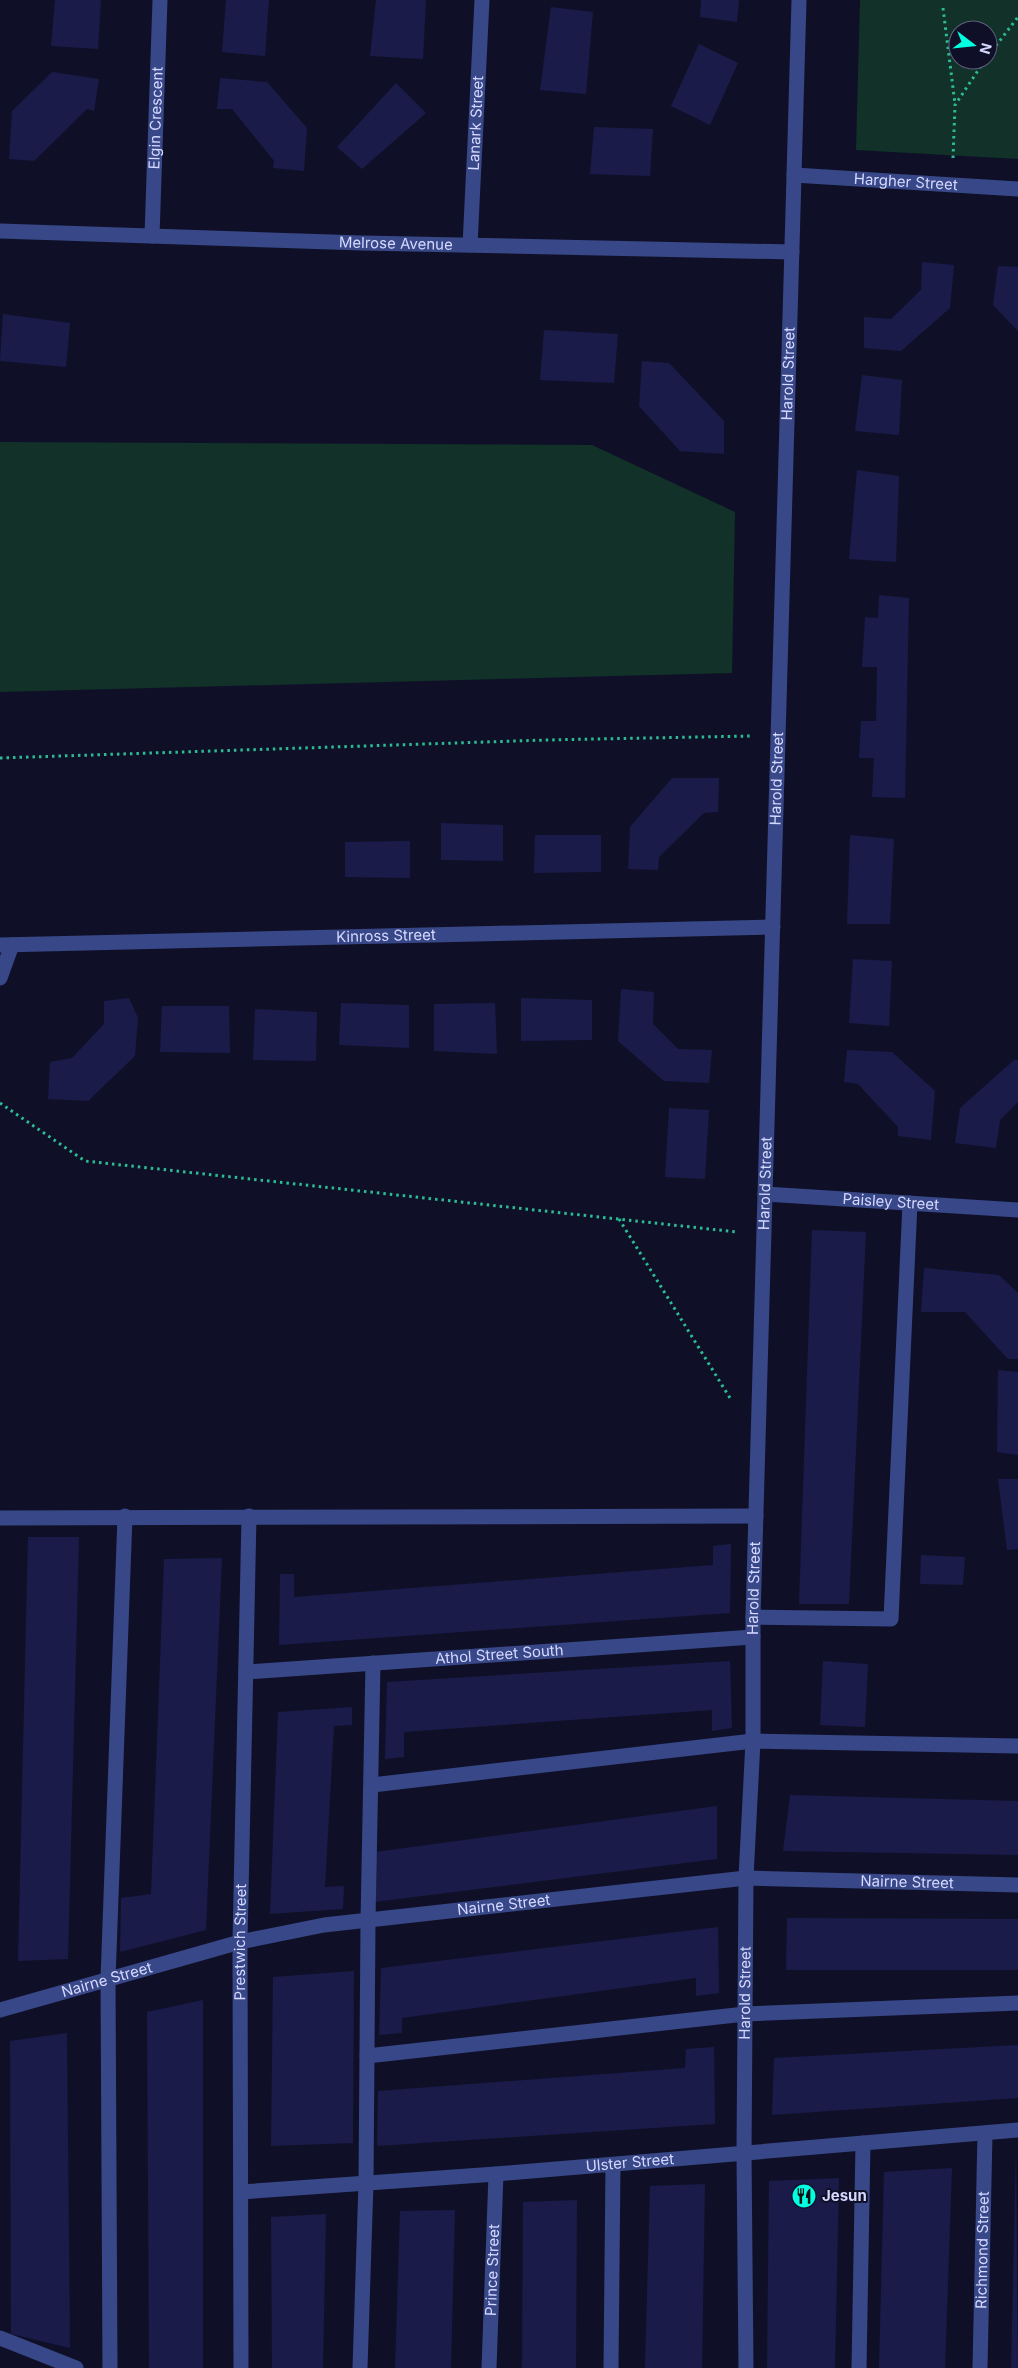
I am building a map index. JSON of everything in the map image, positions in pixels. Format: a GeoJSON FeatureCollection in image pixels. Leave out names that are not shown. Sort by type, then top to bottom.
{"type":"FeatureCollection","features":[{"type":"Feature","properties":{"kind":"street","name":"Elgin Crescent"},"geometry":{"type":"LineString","coordinates":[[152,236],[160,0]]}},
{"type":"Feature","properties":{"kind":"street","name":"Lanark Street"},"geometry":{"type":"LineString","coordinates":[[470,245],[482,0]]}},
{"type":"Feature","properties":{"kind":"street","name":"Harold Street"},"geometry":{"type":"LineString","coordinates":[[746,2368],[744,2154],[746,1878],[753,1741],[753,1617],[799,0]]}},
{"type":"Feature","properties":{"kind":"street","name":"Hargher Street"},"geometry":{"type":"LineString","coordinates":[[794,175],[1018,189]]}},
{"type":"Feature","properties":{"kind":"street","name":"Melrose Avenue"},"geometry":{"type":"LineString","coordinates":[[0,231],[470,245],[792,252]]}},
{"type":"Feature","properties":{"kind":"street","name":"Kinross Street"},"geometry":{"type":"LineString","coordinates":[[6,945],[773,927]]}},
{"type":"Feature","properties":{"kind":"street"},"geometry":{"type":"LineString","coordinates":[[0,978],[6,945]]}},
{"type":"Feature","properties":{"kind":"street","name":"Paisley Street"},"geometry":{"type":"LineString","coordinates":[[765,1194],[1018,1210]]}},
{"type":"Feature","properties":{"kind":"street"},"geometry":{"type":"LineString","coordinates":[[753,1617],[891,1619],[910,1203]]}},
{"type":"Feature","properties":{"kind":"street"},"geometry":{"type":"LineString","coordinates":[[0,1518],[125,1516],[756,1516]]}},
{"type":"Feature","properties":{"kind":"street"},"geometry":{"type":"LineString","coordinates":[[110,2368],[108,1979],[125,1516]]}},
{"type":"Feature","properties":{"kind":"street","name":"Prestwich Street"},"geometry":{"type":"LineString","coordinates":[[241,2368],[240,1942],[249,1516]]}},
{"type":"Feature","properties":{"kind":"street","name":"Athol Street South"},"geometry":{"type":"LineString","coordinates":[[246,1672],[753,1637]]}},
{"type":"Feature","properties":{"kind":"street"},"geometry":{"type":"LineString","coordinates":[[360,2368],[366,2183],[368,1920],[373,1663]]}},
{"type":"Feature","properties":{"kind":"street"},"geometry":{"type":"LineString","coordinates":[[372,1784],[753,1741],[1018,1746]]}},
{"type":"Feature","properties":{"kind":"street","name":"Nairne Street"},"geometry":{"type":"LineString","coordinates":[[0,2010],[240,1942],[324,1925],[746,1878],[1018,1884]]}},
{"type":"Feature","properties":{"kind":"street"},"geometry":{"type":"LineString","coordinates":[[367,2056],[745,2014],[1018,2003]]}},
{"type":"Feature","properties":{"kind":"street","name":"Ulster Street"},"geometry":{"type":"LineString","coordinates":[[241,2192],[613,2165],[1018,2130]]}},
{"type":"Feature","properties":{"kind":"street","name":"Richmond Street"},"geometry":{"type":"LineString","coordinates":[[980,2368],[985,2133]]}},
{"type":"Feature","properties":{"kind":"street"},"geometry":{"type":"LineString","coordinates":[[859,2368],[863,2143]]}},
{"type":"Feature","properties":{"kind":"street"},"geometry":{"type":"LineString","coordinates":[[611,2368],[613,2165]]}},
{"type":"Feature","properties":{"kind":"street","name":"Prince Street"},"geometry":{"type":"LineString","coordinates":[[488,2368],[496,2174]]}},
{"type":"Feature","properties":{"kind":"street"},"geometry":{"type":"LineString","coordinates":[[0,2338],[76,2368]]}},
{"type":"Feature","properties":{"kind":"path"},"geometry":{"type":"LineString","coordinates":[[943,8],[955,105],[952,185]]}},
{"type":"Feature","properties":{"kind":"path"},"geometry":{"type":"LineString","coordinates":[[998,43],[1018,17]]}},
{"type":"Feature","properties":{"kind":"path"},"geometry":{"type":"LineString","coordinates":[[955,105],[978,70]]}},
{"type":"Feature","properties":{"kind":"path"},"geometry":{"type":"LineString","coordinates":[[0,758],[546,740],[779,735]]}},
{"type":"Feature","properties":{"kind":"path"},"geometry":{"type":"LineString","coordinates":[[0,1103],[84,1161],[764,1235]]}},
{"type":"Feature","properties":{"kind":"path"},"geometry":{"type":"LineString","coordinates":[[619,1219],[731,1400]]}},
{"type":"Feature","properties":{"kind":"green space"},"geometry":{"type":"Polygon","coordinates":[[[860,0],[1018,0],[1018,159],[856,150],[860,0]]]}},
{"type":"Feature","properties":{"kind":"green space"},"geometry":{"type":"Polygon","coordinates":[[[0,442],[592,445],[735,512],[732,673],[0,692],[0,442]]]}},
{"type":"Feature","properties":{"kind":"building"},"geometry":{"type":"Polygon","coordinates":[[[55,0],[101,0],[98,49],[51,46],[55,0]]]}},
{"type":"Feature","properties":{"kind":"building"},"geometry":{"type":"Polygon","coordinates":[[[226,0],[269,0],[265,56],[222,52],[226,0]]]}},
{"type":"Feature","properties":{"kind":"building"},"geometry":{"type":"Polygon","coordinates":[[[376,0],[426,0],[423,59],[370,56],[376,0]]]}},
{"type":"Feature","properties":{"kind":"building"},"geometry":{"type":"Polygon","coordinates":[[[701,0],[739,0],[737,22],[700,17],[701,0]]]}},
{"type":"Feature","properties":{"kind":"building"},"geometry":{"type":"Polygon","coordinates":[[[551,7],[593,12],[586,94],[540,90],[551,7]]]}},
{"type":"Feature","properties":{"kind":"building"},"geometry":{"type":"Polygon","coordinates":[[[699,44],[738,63],[710,125],[671,106],[699,44]]]}},
{"type":"Feature","properties":{"kind":"building"},"geometry":{"type":"Polygon","coordinates":[[[52,72],[99,79],[94,111],[87,109],[34,161],[9,159],[12,111],[52,72]]]}},
{"type":"Feature","properties":{"kind":"building"},"geometry":{"type":"Polygon","coordinates":[[[220,78],[267,82],[307,128],[304,171],[273,168],[274,161],[232,109],[217,109],[220,78]]]}},
{"type":"Feature","properties":{"kind":"building"},"geometry":{"type":"Polygon","coordinates":[[[396,83],[426,113],[362,169],[337,147],[396,83]]]}},
{"type":"Feature","properties":{"kind":"building"},"geometry":{"type":"Polygon","coordinates":[[[594,127],[653,129],[650,176],[590,174],[594,127]]]}},
{"type":"Feature","properties":{"kind":"building"},"geometry":{"type":"Polygon","coordinates":[[[922,262],[954,265],[950,308],[901,351],[864,348],[864,317],[891,319],[921,290],[922,262]]]}},
{"type":"Feature","properties":{"kind":"building"},"geometry":{"type":"Polygon","coordinates":[[[998,266],[1018,267],[1018,331],[993,305],[998,266]]]}},
{"type":"Feature","properties":{"kind":"building"},"geometry":{"type":"Polygon","coordinates":[[[3,314],[70,323],[66,367],[0,361],[3,314]]]}},
{"type":"Feature","properties":{"kind":"building"},"geometry":{"type":"Polygon","coordinates":[[[544,330],[618,334],[614,383],[540,380],[544,330]]]}},
{"type":"Feature","properties":{"kind":"building"},"geometry":{"type":"Polygon","coordinates":[[[642,361],[669,363],[724,421],[724,454],[680,451],[639,406],[642,361]]]}},
{"type":"Feature","properties":{"kind":"building"},"geometry":{"type":"Polygon","coordinates":[[[862,375],[902,380],[899,435],[855,431],[862,375]]]}},
{"type":"Feature","properties":{"kind":"building"},"geometry":{"type":"Polygon","coordinates":[[[857,470],[899,476],[896,562],[849,559],[857,470]]]}},
{"type":"Feature","properties":{"kind":"building"},"geometry":{"type":"Polygon","coordinates":[[[879,595],[909,598],[905,798],[872,797],[874,758],[859,758],[861,721],[876,721],[877,667],[862,667],[865,617],[878,618],[879,595]]]}},
{"type":"Feature","properties":{"kind":"building"},"geometry":{"type":"Polygon","coordinates":[[[672,778],[719,778],[718,812],[704,813],[659,857],[658,870],[628,869],[630,827],[672,778]]]}},
{"type":"Feature","properties":{"kind":"building"},"geometry":{"type":"Polygon","coordinates":[[[441,823],[503,825],[503,861],[441,860],[441,823]]]}},
{"type":"Feature","properties":{"kind":"building"},"geometry":{"type":"Polygon","coordinates":[[[535,835],[601,835],[601,872],[534,873],[535,835]]]}},
{"type":"Feature","properties":{"kind":"building"},"geometry":{"type":"Polygon","coordinates":[[[850,835],[894,839],[890,924],[847,924],[850,835]]]}},
{"type":"Feature","properties":{"kind":"building"},"geometry":{"type":"Polygon","coordinates":[[[410,841],[410,878],[345,877],[345,842],[410,841]]]}},
{"type":"Feature","properties":{"kind":"building"},"geometry":{"type":"Polygon","coordinates":[[[853,959],[892,961],[889,1026],[849,1023],[853,959]]]}},
{"type":"Feature","properties":{"kind":"building"},"geometry":{"type":"Polygon","coordinates":[[[621,989],[654,992],[653,1024],[678,1049],[712,1050],[709,1083],[664,1081],[618,1041],[621,989]]]}},
{"type":"Feature","properties":{"kind":"building"},"geometry":{"type":"Polygon","coordinates":[[[129,998],[138,1018],[135,1056],[88,1101],[48,1099],[50,1062],[72,1058],[104,1024],[104,1001],[129,998]]]}},
{"type":"Feature","properties":{"kind":"building"},"geometry":{"type":"Polygon","coordinates":[[[521,998],[592,1000],[592,1040],[521,1041],[521,998]]]}},
{"type":"Feature","properties":{"kind":"building"},"geometry":{"type":"Polygon","coordinates":[[[341,1003],[409,1005],[409,1048],[339,1045],[341,1003]]]}},
{"type":"Feature","properties":{"kind":"building"},"geometry":{"type":"Polygon","coordinates":[[[495,1003],[497,1054],[434,1051],[434,1004],[495,1003]]]}},
{"type":"Feature","properties":{"kind":"building"},"geometry":{"type":"Polygon","coordinates":[[[162,1006],[229,1006],[230,1053],[160,1052],[162,1006]]]}},
{"type":"Feature","properties":{"kind":"building"},"geometry":{"type":"Polygon","coordinates":[[[255,1009],[317,1012],[316,1061],[253,1060],[255,1009]]]}},
{"type":"Feature","properties":{"kind":"building"},"geometry":{"type":"Polygon","coordinates":[[[847,1050],[892,1052],[935,1091],[931,1140],[898,1136],[898,1127],[858,1084],[844,1082],[847,1050]]]}},
{"type":"Feature","properties":{"kind":"building"},"geometry":{"type":"Polygon","coordinates":[[[1014,1060],[1018,1060],[1018,1102],[1000,1120],[996,1148],[955,1143],[960,1108],[1014,1060]]]}},
{"type":"Feature","properties":{"kind":"building"},"geometry":{"type":"Polygon","coordinates":[[[669,1108],[709,1110],[705,1179],[665,1177],[669,1108]]]}},
{"type":"Feature","properties":{"kind":"building"},"geometry":{"type":"Polygon","coordinates":[[[812,1230],[866,1232],[849,1604],[799,1604],[812,1230]]]}},
{"type":"Feature","properties":{"kind":"building"},"geometry":{"type":"Polygon","coordinates":[[[924,1268],[999,1275],[1018,1293],[1018,1359],[1008,1359],[965,1312],[921,1312],[924,1268]]]}},
{"type":"Feature","properties":{"kind":"building"},"geometry":{"type":"Polygon","coordinates":[[[998,1370],[1018,1372],[1018,1455],[997,1452],[998,1370]]]}},
{"type":"Feature","properties":{"kind":"building"},"geometry":{"type":"Polygon","coordinates":[[[998,1479],[1018,1479],[1018,1549],[1007,1550],[998,1479]]]}},
{"type":"Feature","properties":{"kind":"building"},"geometry":{"type":"Polygon","coordinates":[[[28,1537],[79,1537],[68,1959],[18,1961],[28,1537]]]}},
{"type":"Feature","properties":{"kind":"building"},"geometry":{"type":"Polygon","coordinates":[[[731,1544],[730,1613],[279,1645],[280,1574],[294,1574],[294,1597],[713,1565],[713,1546],[731,1544]]]}},
{"type":"Feature","properties":{"kind":"building"},"geometry":{"type":"Polygon","coordinates":[[[921,1555],[965,1557],[963,1585],[920,1584],[921,1555]]]}},
{"type":"Feature","properties":{"kind":"building"},"geometry":{"type":"Polygon","coordinates":[[[222,1558],[206,1930],[120,1952],[121,1898],[151,1894],[164,1559],[222,1558]]]}},
{"type":"Feature","properties":{"kind":"building"},"geometry":{"type":"Polygon","coordinates":[[[730,1661],[732,1728],[712,1731],[712,1710],[404,1732],[404,1757],[385,1759],[387,1682],[730,1661]]]}},
{"type":"Feature","properties":{"kind":"building"},"geometry":{"type":"Polygon","coordinates":[[[823,1661],[868,1664],[865,1727],[820,1725],[823,1661]]]}},
{"type":"Feature","properties":{"kind":"building"},"geometry":{"type":"Polygon","coordinates":[[[352,1707],[352,1725],[334,1726],[325,1887],[344,1886],[343,1909],[270,1914],[278,1712],[352,1707]]]}},
{"type":"Feature","properties":{"kind":"building"},"geometry":{"type":"Polygon","coordinates":[[[790,1795],[1018,1801],[1018,1855],[783,1851],[790,1795]]]}},
{"type":"Feature","properties":{"kind":"building"},"geometry":{"type":"Polygon","coordinates":[[[717,1806],[717,1859],[374,1902],[375,1852],[717,1806]]]}},
{"type":"Feature","properties":{"kind":"building"},"geometry":{"type":"Polygon","coordinates":[[[787,1918],[1018,1919],[1018,1970],[786,1970],[787,1918]]]}},
{"type":"Feature","properties":{"kind":"building"},"geometry":{"type":"Polygon","coordinates":[[[718,1927],[719,1993],[696,1996],[696,1978],[402,2018],[402,2033],[379,2035],[381,1968],[718,1927]]]}},
{"type":"Feature","properties":{"kind":"building"},"geometry":{"type":"Polygon","coordinates":[[[354,1971],[353,2143],[271,2146],[273,1977],[354,1971]]]}},
{"type":"Feature","properties":{"kind":"building"},"geometry":{"type":"Polygon","coordinates":[[[203,2000],[203,2368],[149,2368],[147,2012],[203,2000]]]}},
{"type":"Feature","properties":{"kind":"building"},"geometry":{"type":"Polygon","coordinates":[[[67,2033],[70,2348],[11,2334],[10,2041],[67,2033]]]}},
{"type":"Feature","properties":{"kind":"building"},"geometry":{"type":"Polygon","coordinates":[[[1018,2045],[1018,2098],[772,2115],[774,2058],[1018,2045]]]}},
{"type":"Feature","properties":{"kind":"building"},"geometry":{"type":"Polygon","coordinates":[[[714,2047],[715,2124],[377,2146],[378,2091],[685,2068],[686,2049],[714,2047]]]}},
{"type":"Feature","properties":{"kind":"building"},"geometry":{"type":"Polygon","coordinates":[[[1016,2151],[1018,2368],[1011,2368],[1016,2151]]]}},
{"type":"Feature","properties":{"kind":"building"},"geometry":{"type":"Polygon","coordinates":[[[952,2168],[945,2368],[879,2368],[884,2172],[952,2168]]]}},
{"type":"Feature","properties":{"kind":"building"},"geometry":{"type":"Polygon","coordinates":[[[839,2178],[835,2368],[767,2368],[769,2181],[839,2178]]]}},
{"type":"Feature","properties":{"kind":"building"},"geometry":{"type":"Polygon","coordinates":[[[705,2184],[702,2368],[645,2368],[650,2186],[705,2184]]]}},
{"type":"Feature","properties":{"kind":"building"},"geometry":{"type":"Polygon","coordinates":[[[577,2200],[576,2368],[522,2368],[523,2202],[577,2200]]]}},
{"type":"Feature","properties":{"kind":"building"},"geometry":{"type":"Polygon","coordinates":[[[455,2210],[451,2368],[395,2368],[400,2211],[455,2210]]]}},
{"type":"Feature","properties":{"kind":"building"},"geometry":{"type":"Polygon","coordinates":[[[326,2214],[323,2368],[272,2368],[271,2217],[326,2214]]]}},
{"type":"Feature","properties":{"kind":"place","name":"Jesun"},"geometry":{"type":"Point","coordinates":[804,2196]}}]}
